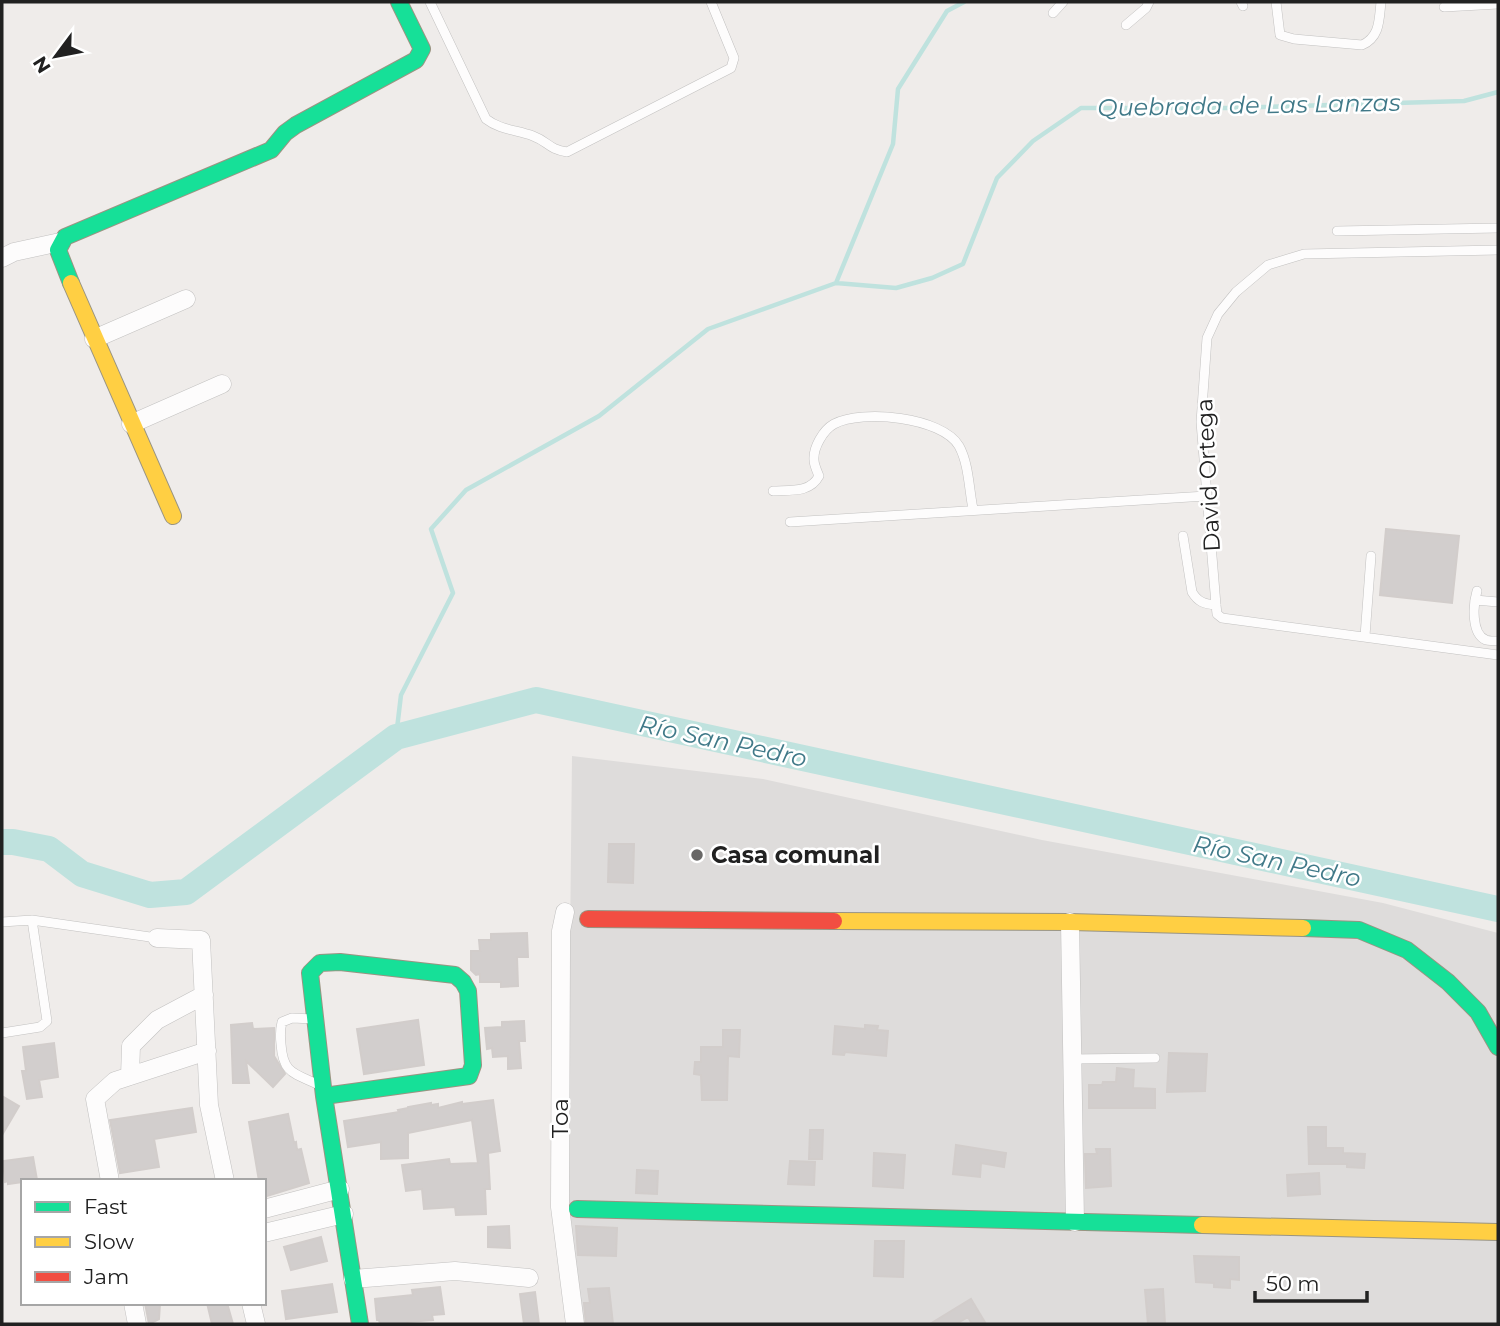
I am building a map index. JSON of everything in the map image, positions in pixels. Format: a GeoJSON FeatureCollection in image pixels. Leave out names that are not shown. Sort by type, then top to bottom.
{"type":"FeatureCollection","features":[{"type":"Feature","properties":{"kind":"street"},"geometry":{"type":"LineString","coordinates":[[173,516],[62,266],[57,250],[60,243],[65,237],[271,150],[296,125],[416,60],[422,49],[399,2]]}},
{"type":"Feature","properties":{"kind":"street"},"geometry":{"type":"LineString","coordinates":[[2,258],[14,252],[60,243]]}},
{"type":"Feature","properties":{"kind":"street"},"geometry":{"type":"LineString","coordinates":[[94,339],[186,299]]}},
{"type":"Feature","properties":{"kind":"street"},"geometry":{"type":"LineString","coordinates":[[131,424],[222,384]]}},
{"type":"Feature","properties":{"kind":"street","name":"Toa"},"geometry":{"type":"LineString","coordinates":[[565,912],[561,950],[560,1207],[575,1324]]}},
{"type":"Feature","properties":{"kind":"street"},"geometry":{"type":"LineString","coordinates":[[588,919],[1070,922],[1359,930],[1408,950],[1448,982],[1478,1012],[1498,1048]]}},
{"type":"Feature","properties":{"kind":"street"},"geometry":{"type":"LineString","coordinates":[[1070,922],[1075,1222]]}},
{"type":"Feature","properties":{"kind":"street"},"geometry":{"type":"LineString","coordinates":[[157,939],[201,940],[209,1105],[225,1179]]}},
{"type":"Feature","properties":{"kind":"street"},"geometry":{"type":"LineString","coordinates":[[324,1092],[465,1079],[469,1076],[473,1065],[468,991],[463,982],[455,975],[340,962],[320,963],[312,969],[309,978],[324,1092],[359,1324]]}},
{"type":"Feature","properties":{"kind":"street"},"geometry":{"type":"LineString","coordinates":[[130,1076],[131,1046],[157,1020],[204,995]]}},
{"type":"Feature","properties":{"kind":"street"},"geometry":{"type":"LineString","coordinates":[[110,1179],[95,1099],[115,1081],[207,1051]]}},
{"type":"Feature","properties":{"kind":"street"},"geometry":{"type":"LineString","coordinates":[[266,1208],[340,1189]]}},
{"type":"Feature","properties":{"kind":"street"},"geometry":{"type":"LineString","coordinates":[[577,1209],[1498,1232]]}},
{"type":"Feature","properties":{"kind":"street"},"geometry":{"type":"LineString","coordinates":[[266,1233],[344,1214]]}},
{"type":"Feature","properties":{"kind":"street"},"geometry":{"type":"LineString","coordinates":[[353,1279],[455,1271],[529,1278]]}},
{"type":"Feature","properties":{"kind":"street"},"geometry":{"type":"LineString","coordinates":[[133,1305],[137,1324]]}},
{"type":"Feature","properties":{"kind":"street"},"geometry":{"type":"LineString","coordinates":[[251,1305],[256,1324]]}},
{"type":"Feature","properties":{"kind":"lane"},"geometry":{"type":"LineString","coordinates":[[430,2],[486,119],[494,125],[533,136],[553,150],[567,152],[731,68],[734,58],[711,2]]}},
{"type":"Feature","properties":{"kind":"lane"},"geometry":{"type":"LineString","coordinates":[[1053,13],[1063,2]]}},
{"type":"Feature","properties":{"kind":"lane"},"geometry":{"type":"LineString","coordinates":[[1126,24],[1146,8],[1149,2]]}},
{"type":"Feature","properties":{"kind":"lane"},"geometry":{"type":"LineString","coordinates":[[1276,2],[1280,35],[1294,39],[1362,45],[1375,36],[1381,2]]}},
{"type":"Feature","properties":{"kind":"lane"},"geometry":{"type":"LineString","coordinates":[[1444,7],[1498,4]]}},
{"type":"Feature","properties":{"kind":"lane"},"geometry":{"type":"LineString","coordinates":[[1337,231],[1498,228]]}},
{"type":"Feature","properties":{"kind":"lane","name":"David Ortega"},"geometry":{"type":"LineString","coordinates":[[1216,605],[1201,422],[1207,338],[1217,314],[1268,265],[1304,254],[1498,250]]}},
{"type":"Feature","properties":{"kind":"lane"},"geometry":{"type":"LineString","coordinates":[[773,491],[808,488],[814,484],[819,476],[814,459],[817,446],[824,433],[834,424],[888,416],[916,420],[946,433],[959,446],[966,467],[973,509]]}},
{"type":"Feature","properties":{"kind":"lane"},"geometry":{"type":"LineString","coordinates":[[790,522],[1206,496]]}},
{"type":"Feature","properties":{"kind":"lane"},"geometry":{"type":"LineString","coordinates":[[1183,536],[1192,592],[1197,600],[1206,605],[1216,605],[1217,614],[1226,620],[1498,655]]}},
{"type":"Feature","properties":{"kind":"lane"},"geometry":{"type":"LineString","coordinates":[[1365,636],[1371,556]]}},
{"type":"Feature","properties":{"kind":"lane"},"geometry":{"type":"LineString","coordinates":[[1498,602],[1476,596],[1475,622],[1479,634],[1485,639],[1498,641]]}},
{"type":"Feature","properties":{"kind":"lane"},"geometry":{"type":"LineString","coordinates":[[2,922],[32,920],[157,939]]}},
{"type":"Feature","properties":{"kind":"lane"},"geometry":{"type":"LineString","coordinates":[[2,1033],[40,1027],[47,1021],[32,920]]}},
{"type":"Feature","properties":{"kind":"lane"},"geometry":{"type":"LineString","coordinates":[[314,1019],[292,1018],[282,1022],[282,1060],[291,1071],[324,1092]]}},
{"type":"Feature","properties":{"kind":"lane"},"geometry":{"type":"LineString","coordinates":[[1073,1059],[1155,1058]]}},
{"type":"Feature","properties":{"kind":"shaded area"},"geometry":{"type":"Polygon","coordinates":[[[572,756],[763,779],[1042,840],[1383,903],[1498,933],[1498,1324],[577,1324],[567,1231],[572,756]]]}},
{"type":"Feature","properties":{"kind":"building"},"geometry":{"type":"Polygon","coordinates":[[[1386,529],[1459,536],[1452,603],[1380,595],[1386,529]]]}},
{"type":"Feature","properties":{"kind":"building"},"geometry":{"type":"Polygon","coordinates":[[[609,844],[634,844],[633,883],[608,882],[609,844]]]}},
{"type":"Feature","properties":{"kind":"building"},"geometry":{"type":"Polygon","coordinates":[[[527,933],[528,957],[517,957],[518,986],[501,987],[501,982],[480,982],[480,974],[476,975],[471,970],[471,951],[480,951],[479,940],[491,940],[491,934],[527,933]]]}},
{"type":"Feature","properties":{"kind":"building"},"geometry":{"type":"Polygon","coordinates":[[[418,1020],[424,1065],[364,1074],[357,1029],[418,1020]]]}},
{"type":"Feature","properties":{"kind":"building"},"geometry":{"type":"Polygon","coordinates":[[[524,1021],[525,1041],[519,1041],[521,1068],[508,1069],[508,1056],[493,1057],[492,1048],[487,1049],[485,1028],[502,1027],[502,1022],[524,1021]]]}},
{"type":"Feature","properties":{"kind":"building"},"geometry":{"type":"Polygon","coordinates":[[[252,1023],[253,1029],[274,1028],[274,1056],[285,1074],[273,1087],[246,1061],[249,1083],[233,1083],[231,1025],[252,1023]]]}},
{"type":"Feature","properties":{"kind":"building"},"geometry":{"type":"Polygon","coordinates":[[[865,1025],[878,1026],[877,1030],[888,1031],[886,1056],[845,1052],[844,1055],[833,1054],[835,1026],[865,1029],[865,1025]]]}},
{"type":"Feature","properties":{"kind":"building"},"geometry":{"type":"Polygon","coordinates":[[[723,1030],[740,1030],[739,1057],[728,1056],[727,1100],[702,1100],[701,1075],[694,1074],[695,1062],[701,1062],[701,1047],[723,1047],[723,1030]]]}},
{"type":"Feature","properties":{"kind":"building"},"geometry":{"type":"Polygon","coordinates":[[[54,1043],[58,1077],[39,1080],[42,1097],[27,1099],[22,1071],[26,1071],[23,1047],[54,1043]]]}},
{"type":"Feature","properties":{"kind":"building"},"geometry":{"type":"Polygon","coordinates":[[[1169,1053],[1207,1054],[1205,1091],[1167,1092],[1169,1053]]]}},
{"type":"Feature","properties":{"kind":"building"},"geometry":{"type":"Polygon","coordinates":[[[1117,1068],[1134,1070],[1133,1088],[1155,1089],[1155,1108],[1089,1108],[1089,1085],[1116,1082],[1117,1068]]]}},
{"type":"Feature","properties":{"kind":"building"},"geometry":{"type":"Polygon","coordinates":[[[2,1096],[19,1106],[2,1135],[2,1096]]]}},
{"type":"Feature","properties":{"kind":"building"},"geometry":{"type":"Polygon","coordinates":[[[493,1100],[500,1151],[488,1153],[490,1189],[485,1189],[486,1214],[456,1215],[455,1207],[424,1209],[422,1189],[406,1191],[402,1165],[449,1159],[450,1164],[478,1163],[472,1120],[408,1133],[408,1158],[381,1159],[381,1142],[348,1147],[344,1121],[399,1112],[398,1110],[408,1107],[431,1103],[438,1104],[438,1108],[462,1102],[493,1100]]]}},
{"type":"Feature","properties":{"kind":"building"},"geometry":{"type":"Polygon","coordinates":[[[192,1108],[196,1132],[154,1139],[159,1167],[120,1173],[110,1120],[192,1108]]]}},
{"type":"Feature","properties":{"kind":"building"},"geometry":{"type":"Polygon","coordinates":[[[288,1114],[294,1143],[296,1142],[297,1150],[301,1149],[309,1183],[266,1196],[266,1179],[259,1179],[249,1122],[288,1114]]]}},
{"type":"Feature","properties":{"kind":"building"},"geometry":{"type":"Polygon","coordinates":[[[1308,1127],[1326,1127],[1326,1148],[1343,1148],[1343,1153],[1365,1154],[1364,1168],[1347,1167],[1347,1164],[1309,1164],[1308,1127]]]}},
{"type":"Feature","properties":{"kind":"building"},"geometry":{"type":"Polygon","coordinates":[[[810,1130],[823,1130],[822,1159],[809,1159],[810,1130]]]}},
{"type":"Feature","properties":{"kind":"building"},"geometry":{"type":"Polygon","coordinates":[[[956,1145],[1006,1153],[1004,1167],[981,1163],[980,1177],[953,1174],[956,1145]]]}},
{"type":"Feature","properties":{"kind":"building"},"geometry":{"type":"Polygon","coordinates":[[[1096,1149],[1110,1149],[1111,1186],[1086,1188],[1085,1154],[1097,1154],[1096,1149]]]}},
{"type":"Feature","properties":{"kind":"building"},"geometry":{"type":"Polygon","coordinates":[[[874,1153],[905,1155],[903,1188],[873,1186],[874,1153]]]}},
{"type":"Feature","properties":{"kind":"building"},"geometry":{"type":"Polygon","coordinates":[[[33,1157],[37,1179],[21,1179],[21,1182],[8,1184],[8,1181],[5,1182],[3,1161],[33,1157]]]}},
{"type":"Feature","properties":{"kind":"building"},"geometry":{"type":"Polygon","coordinates":[[[790,1161],[815,1162],[814,1185],[788,1184],[790,1161]]]}},
{"type":"Feature","properties":{"kind":"building"},"geometry":{"type":"Polygon","coordinates":[[[637,1170],[658,1171],[657,1194],[636,1193],[637,1170]]]}},
{"type":"Feature","properties":{"kind":"building"},"geometry":{"type":"Polygon","coordinates":[[[1319,1173],[1320,1194],[1288,1196],[1287,1175],[1319,1173]]]}},
{"type":"Feature","properties":{"kind":"building"},"geometry":{"type":"Polygon","coordinates":[[[509,1226],[510,1248],[488,1247],[488,1227],[509,1226]]]}},
{"type":"Feature","properties":{"kind":"building"},"geometry":{"type":"Polygon","coordinates":[[[576,1226],[617,1228],[616,1256],[578,1255],[576,1226]]]}},
{"type":"Feature","properties":{"kind":"building"},"geometry":{"type":"Polygon","coordinates":[[[321,1237],[327,1261],[291,1270],[284,1247],[321,1237]]]}},
{"type":"Feature","properties":{"kind":"building"},"geometry":{"type":"Polygon","coordinates":[[[875,1241],[904,1241],[903,1277],[874,1276],[875,1241]]]}},
{"type":"Feature","properties":{"kind":"building"},"geometry":{"type":"Polygon","coordinates":[[[1194,1256],[1239,1257],[1239,1280],[1230,1279],[1230,1288],[1214,1287],[1214,1283],[1196,1282],[1194,1256]]]}},
{"type":"Feature","properties":{"kind":"building"},"geometry":{"type":"Polygon","coordinates":[[[332,1284],[337,1312],[286,1319],[282,1291],[332,1284]]]}},
{"type":"Feature","properties":{"kind":"building"},"geometry":{"type":"Polygon","coordinates":[[[440,1287],[444,1314],[432,1315],[433,1320],[380,1324],[377,1320],[375,1299],[413,1295],[412,1290],[440,1287]]]}},
{"type":"Feature","properties":{"kind":"building"},"geometry":{"type":"Polygon","coordinates":[[[609,1288],[613,1324],[586,1324],[584,1303],[590,1303],[588,1289],[609,1288]]]}},
{"type":"Feature","properties":{"kind":"building"},"geometry":{"type":"Polygon","coordinates":[[[1163,1289],[1165,1324],[1148,1324],[1145,1290],[1163,1289]]]}},
{"type":"Feature","properties":{"kind":"building"},"geometry":{"type":"Polygon","coordinates":[[[535,1292],[539,1324],[524,1324],[520,1294],[535,1292]]]}},
{"type":"Feature","properties":{"kind":"building"},"geometry":{"type":"Polygon","coordinates":[[[971,1299],[986,1324],[972,1324],[968,1317],[956,1324],[930,1324],[971,1299]]]}},
{"type":"Feature","properties":{"kind":"building"},"geometry":{"type":"Polygon","coordinates":[[[145,1305],[160,1305],[159,1319],[149,1324],[145,1305]]]}},
{"type":"Feature","properties":{"kind":"building"},"geometry":{"type":"Polygon","coordinates":[[[207,1305],[228,1305],[233,1324],[212,1324],[207,1305]]]}},
{"type":"Feature","properties":{"kind":"waterway"},"geometry":{"type":"LineString","coordinates":[[836,283],[893,144],[898,89],[947,11],[964,2]]}},
{"type":"Feature","properties":{"kind":"waterway","name":"Quebrada de Las Lanzas"},"geometry":{"type":"LineString","coordinates":[[396,737],[401,695],[453,593],[431,529],[466,490],[599,416],[708,329],[836,283],[896,288],[932,278],[963,264],[997,178],[1033,141],[1081,108],[1230,108],[1464,101],[1498,92]]}},
{"type":"Feature","properties":{"kind":"waterway","name":"Río San Pedro"},"geometry":{"type":"LineString","coordinates":[[2,842],[49,849],[82,874],[150,895],[186,892],[396,737],[536,700],[1498,909]]}},
{"type":"Feature","properties":{"kind":"traffic: fast"},"geometry":{"type":"LineString","coordinates":[[71,283],[58,250],[65,237],[271,150],[285,133],[296,125],[416,60],[422,49],[399,2]]}},
{"type":"Feature","properties":{"kind":"traffic: fast"},"geometry":{"type":"LineString","coordinates":[[1303,928],[1359,930],[1407,950],[1448,982],[1478,1012],[1498,1047]]}},
{"type":"Feature","properties":{"kind":"traffic: fast"},"geometry":{"type":"LineString","coordinates":[[324,1096],[469,1076],[473,1065],[468,991],[463,982],[455,975],[340,962],[320,963],[310,973],[324,1096],[360,1324]]}},
{"type":"Feature","properties":{"kind":"traffic: fast"},"geometry":{"type":"LineString","coordinates":[[577,1209],[1202,1225]]}},
{"type":"Feature","properties":{"kind":"traffic: slow"},"geometry":{"type":"LineString","coordinates":[[71,283],[173,516]]}},
{"type":"Feature","properties":{"kind":"traffic: slow"},"geometry":{"type":"LineString","coordinates":[[834,921],[1070,922],[1303,928]]}},
{"type":"Feature","properties":{"kind":"traffic: slow"},"geometry":{"type":"LineString","coordinates":[[1202,1225],[1498,1232]]}},
{"type":"Feature","properties":{"kind":"traffic: jam"},"geometry":{"type":"LineString","coordinates":[[588,919],[834,921]]}},
{"type":"Feature","properties":{"kind":"place","name":"Casa comunal"},"geometry":{"type":"Point","coordinates":[697,855]}}]}
